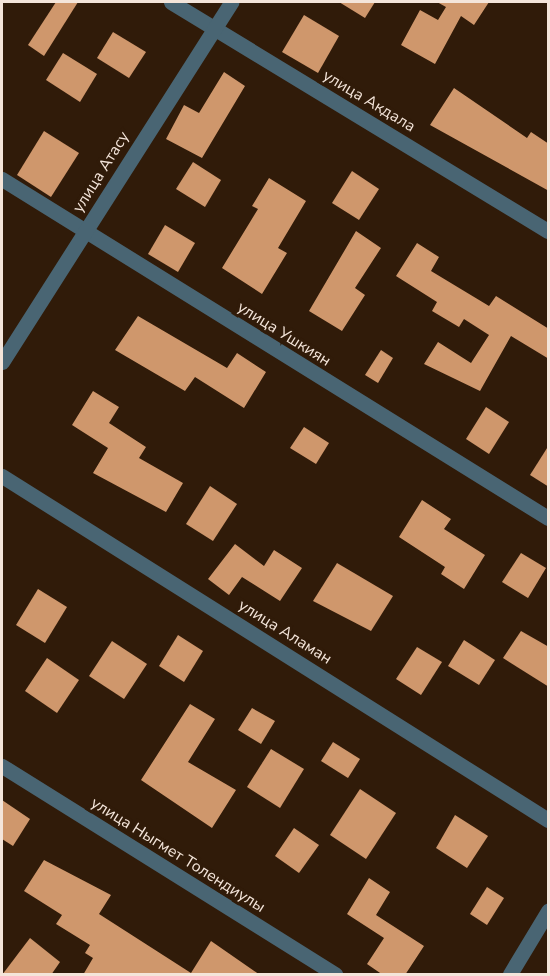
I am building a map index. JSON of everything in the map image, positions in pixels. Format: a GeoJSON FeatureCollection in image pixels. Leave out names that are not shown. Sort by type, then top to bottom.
{"type":"FeatureCollection","features":[{"type":"Feature","properties":{"kind":"street","name":"улица Акдала"},"geometry":{"type":"LineString","coordinates":[[171,2],[549,231]]}},
{"type":"Feature","properties":{"kind":"street","name":"улица Атасу"},"geometry":{"type":"LineString","coordinates":[[2,362],[231,2]]}},
{"type":"Feature","properties":{"kind":"street","name":"улица Ушкиян"},"geometry":{"type":"LineString","coordinates":[[2,179],[84,232],[549,518]]}},
{"type":"Feature","properties":{"kind":"street","name":"улица Аламан"},"geometry":{"type":"LineString","coordinates":[[2,476],[549,820]]}},
{"type":"Feature","properties":{"kind":"street","name":"улица Ныгмет Толендиулы"},"geometry":{"type":"LineString","coordinates":[[2,766],[335,975]]}},
{"type":"Feature","properties":{"kind":"street"},"geometry":{"type":"LineString","coordinates":[[510,975],[549,911]]}},
{"type":"Feature","properties":{"kind":"building"},"geometry":{"type":"Polygon","coordinates":[[[56,2],[78,2],[44,56],[28,45],[56,2]]]}},
{"type":"Feature","properties":{"kind":"building"},"geometry":{"type":"Polygon","coordinates":[[[339,2],[375,2],[365,18],[339,2]]]}},
{"type":"Feature","properties":{"kind":"building"},"geometry":{"type":"Polygon","coordinates":[[[437,2],[489,2],[474,25],[461,16],[435,64],[401,45],[420,10],[438,20],[446,7],[437,2]]]}},
{"type":"Feature","properties":{"kind":"building"},"geometry":{"type":"Polygon","coordinates":[[[304,15],[339,36],[318,73],[282,52],[304,15]]]}},
{"type":"Feature","properties":{"kind":"building"},"geometry":{"type":"Polygon","coordinates":[[[113,32],[146,52],[129,78],[97,58],[113,32]]]}},
{"type":"Feature","properties":{"kind":"building"},"geometry":{"type":"Polygon","coordinates":[[[63,53],[97,74],[80,102],[46,80],[63,53]]]}},
{"type":"Feature","properties":{"kind":"building"},"geometry":{"type":"Polygon","coordinates":[[[224,72],[245,86],[202,158],[166,139],[184,105],[199,113],[224,72]]]}},
{"type":"Feature","properties":{"kind":"building"},"geometry":{"type":"Polygon","coordinates":[[[454,88],[527,138],[531,132],[549,144],[549,191],[430,125],[454,88]]]}},
{"type":"Feature","properties":{"kind":"building"},"geometry":{"type":"Polygon","coordinates":[[[44,131],[79,153],[51,197],[17,175],[44,131]]]}},
{"type":"Feature","properties":{"kind":"building"},"geometry":{"type":"Polygon","coordinates":[[[193,162],[221,180],[205,207],[176,189],[193,162]]]}},
{"type":"Feature","properties":{"kind":"building"},"geometry":{"type":"Polygon","coordinates":[[[352,171],[379,189],[359,220],[332,203],[352,171]]]}},
{"type":"Feature","properties":{"kind":"building"},"geometry":{"type":"Polygon","coordinates":[[[269,178],[306,201],[278,248],[287,253],[262,294],[222,268],[258,209],[252,206],[269,178]]]}},
{"type":"Feature","properties":{"kind":"building"},"geometry":{"type":"Polygon","coordinates":[[[165,225],[195,243],[178,272],[148,254],[165,225]]]}},
{"type":"Feature","properties":{"kind":"building"},"geometry":{"type":"Polygon","coordinates":[[[356,231],[381,248],[355,288],[365,295],[342,331],[309,311],[356,231]]]}},
{"type":"Feature","properties":{"kind":"building"},"geometry":{"type":"Polygon","coordinates":[[[417,243],[439,257],[431,271],[489,306],[496,296],[549,329],[549,359],[511,336],[480,391],[424,364],[438,342],[471,363],[489,335],[464,319],[459,327],[432,311],[437,302],[396,276],[417,243]]]}},
{"type":"Feature","properties":{"kind":"building"},"geometry":{"type":"Polygon","coordinates":[[[138,316],[227,368],[237,353],[266,372],[244,408],[195,377],[185,391],[115,350],[138,316]]]}},
{"type":"Feature","properties":{"kind":"building"},"geometry":{"type":"Polygon","coordinates":[[[381,350],[393,358],[378,383],[365,375],[381,350]]]}},
{"type":"Feature","properties":{"kind":"building"},"geometry":{"type":"Polygon","coordinates":[[[93,391],[119,407],[109,423],[146,447],[139,458],[183,483],[166,512],[93,473],[108,448],[72,425],[93,391]]]}},
{"type":"Feature","properties":{"kind":"building"},"geometry":{"type":"Polygon","coordinates":[[[486,407],[509,422],[489,454],[466,439],[486,407]]]}},
{"type":"Feature","properties":{"kind":"building"},"geometry":{"type":"Polygon","coordinates":[[[304,427],[329,443],[316,464],[290,448],[304,427]]]}},
{"type":"Feature","properties":{"kind":"building"},"geometry":{"type":"Polygon","coordinates":[[[549,445],[549,487],[530,475],[549,445]]]}},
{"type":"Feature","properties":{"kind":"building"},"geometry":{"type":"Polygon","coordinates":[[[210,486],[237,504],[213,541],[186,524],[210,486]]]}},
{"type":"Feature","properties":{"kind":"building"},"geometry":{"type":"Polygon","coordinates":[[[422,500],[451,519],[444,529],[485,555],[464,589],[441,574],[445,567],[399,537],[422,500]]]}},
{"type":"Feature","properties":{"kind":"building"},"geometry":{"type":"Polygon","coordinates":[[[235,544],[264,566],[274,550],[302,568],[280,601],[242,577],[229,595],[208,579],[235,544]]]}},
{"type":"Feature","properties":{"kind":"building"},"geometry":{"type":"Polygon","coordinates":[[[521,553],[546,568],[528,598],[502,582],[521,553]]]}},
{"type":"Feature","properties":{"kind":"building"},"geometry":{"type":"Polygon","coordinates":[[[337,563],[393,596],[371,631],[313,601],[337,563]]]}},
{"type":"Feature","properties":{"kind":"building"},"geometry":{"type":"Polygon","coordinates":[[[38,589],[67,607],[45,643],[16,625],[38,589]]]}},
{"type":"Feature","properties":{"kind":"building"},"geometry":{"type":"Polygon","coordinates":[[[521,631],[549,647],[549,687],[503,658],[521,631]]]}},
{"type":"Feature","properties":{"kind":"building"},"geometry":{"type":"Polygon","coordinates":[[[178,635],[203,651],[184,682],[159,666],[178,635]]]}},
{"type":"Feature","properties":{"kind":"building"},"geometry":{"type":"Polygon","coordinates":[[[464,640],[495,660],[479,685],[448,666],[464,640]]]}},
{"type":"Feature","properties":{"kind":"building"},"geometry":{"type":"Polygon","coordinates":[[[112,641],[147,664],[124,699],[89,676],[112,641]]]}},
{"type":"Feature","properties":{"kind":"building"},"geometry":{"type":"Polygon","coordinates":[[[417,647],[442,662],[421,695],[396,679],[417,647]]]}},
{"type":"Feature","properties":{"kind":"building"},"geometry":{"type":"Polygon","coordinates":[[[47,658],[79,680],[57,713],[25,691],[47,658]]]}},
{"type":"Feature","properties":{"kind":"building"},"geometry":{"type":"Polygon","coordinates":[[[190,704],[215,719],[188,762],[236,790],[212,828],[141,780],[190,704]]]}},
{"type":"Feature","properties":{"kind":"building"},"geometry":{"type":"Polygon","coordinates":[[[252,708],[275,721],[261,744],[238,730],[252,708]]]}},
{"type":"Feature","properties":{"kind":"building"},"geometry":{"type":"Polygon","coordinates":[[[333,742],[360,759],[348,778],[321,761],[333,742]]]}},
{"type":"Feature","properties":{"kind":"building"},"geometry":{"type":"Polygon","coordinates":[[[271,749],[304,769],[280,808],[247,787],[271,749]]]}},
{"type":"Feature","properties":{"kind":"building"},"geometry":{"type":"Polygon","coordinates":[[[360,789],[396,813],[366,859],[330,835],[360,789]]]}},
{"type":"Feature","properties":{"kind":"building"},"geometry":{"type":"Polygon","coordinates":[[[2,800],[30,819],[13,846],[2,839],[2,800]]]}},
{"type":"Feature","properties":{"kind":"building"},"geometry":{"type":"Polygon","coordinates":[[[455,815],[488,836],[467,868],[436,848],[455,815]]]}},
{"type":"Feature","properties":{"kind":"building"},"geometry":{"type":"Polygon","coordinates":[[[294,828],[319,845],[299,873],[275,856],[294,828]]]}},
{"type":"Feature","properties":{"kind":"building"},"geometry":{"type":"Polygon","coordinates":[[[44,860],[111,895],[99,914],[191,973],[211,941],[260,975],[83,975],[93,958],[85,953],[90,945],[56,924],[62,915],[24,891],[44,860]]]}},
{"type":"Feature","properties":{"kind":"building"},"geometry":{"type":"Polygon","coordinates":[[[369,878],[390,892],[376,915],[424,946],[405,975],[383,975],[367,964],[384,938],[347,914],[369,878]]]}},
{"type":"Feature","properties":{"kind":"building"},"geometry":{"type":"Polygon","coordinates":[[[487,887],[504,898],[487,925],[470,914],[487,887]]]}},
{"type":"Feature","properties":{"kind":"building"},"geometry":{"type":"Polygon","coordinates":[[[30,938],[60,962],[51,975],[2,975],[30,938]]]}}]}
